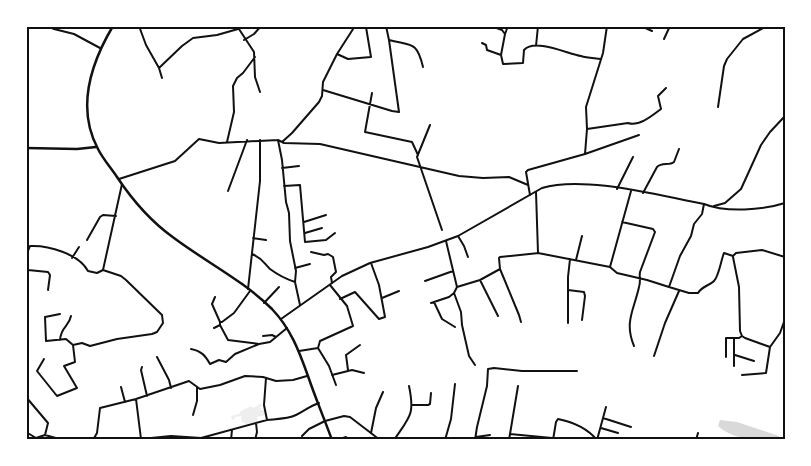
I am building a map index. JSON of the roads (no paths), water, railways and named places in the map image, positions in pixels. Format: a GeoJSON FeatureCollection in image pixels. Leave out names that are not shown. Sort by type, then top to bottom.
{"type":"FeatureCollection","features":[{"type":"Feature","properties":{"kind":"main road"},"geometry":{"type":"LineString","coordinates":[[112,26],[100,48],[92,70],[88,92],[90,124],[96,147],[139,208],[154,222],[174,239],[249,290],[281,319],[299,351],[332,440]]}},
{"type":"Feature","properties":{"kind":"main road"},"geometry":{"type":"LineString","coordinates":[[26,148],[77,149],[96,147]]}},
{"type":"Feature","properties":{"kind":"street"},"geometry":{"type":"LineString","coordinates":[[48,26],[74,34],[100,48]]}},
{"type":"Feature","properties":{"kind":"street"},"geometry":{"type":"LineString","coordinates":[[139,26],[162,78]]}},
{"type":"Feature","properties":{"kind":"street"},"geometry":{"type":"LineString","coordinates":[[244,40],[254,34],[261,26]]}},
{"type":"Feature","properties":{"kind":"street"},"geometry":{"type":"LineString","coordinates":[[282,142],[316,106],[323,90],[324,82],[337,54],[355,26]]}},
{"type":"Feature","properties":{"kind":"street"},"geometry":{"type":"LineString","coordinates":[[323,90],[397,112],[400,110],[386,26]]}},
{"type":"Feature","properties":{"kind":"street"},"geometry":{"type":"LineString","coordinates":[[491,26],[502,30],[504,34]]}},
{"type":"Feature","properties":{"kind":"street"},"geometry":{"type":"LineString","coordinates":[[508,26],[504,34],[501,55],[503,64],[522,64],[525,49],[528,46],[553,47],[581,56],[601,59]]}},
{"type":"Feature","properties":{"kind":"street"},"geometry":{"type":"LineString","coordinates":[[536,46],[538,26]]}},
{"type":"Feature","properties":{"kind":"street"},"geometry":{"type":"LineString","coordinates":[[585,154],[586,107],[601,59],[607,26]]}},
{"type":"Feature","properties":{"kind":"street"},"geometry":{"type":"LineString","coordinates":[[641,26],[652,31]]}},
{"type":"Feature","properties":{"kind":"street"},"geometry":{"type":"LineString","coordinates":[[664,39],[670,26]]}},
{"type":"Feature","properties":{"kind":"street"},"geometry":{"type":"LineString","coordinates":[[718,106],[726,59],[742,39],[767,26]]}},
{"type":"Feature","properties":{"kind":"street"},"geometry":{"type":"LineString","coordinates":[[337,54],[348,59],[371,58],[366,27]]}},
{"type":"Feature","properties":{"kind":"street"},"geometry":{"type":"LineString","coordinates":[[158,68],[193,38],[217,35],[237,28],[254,52],[255,77],[260,92]]}},
{"type":"Feature","properties":{"kind":"street"},"geometry":{"type":"LineString","coordinates":[[389,40],[414,46],[423,68]]}},
{"type":"Feature","properties":{"kind":"street"},"geometry":{"type":"LineString","coordinates":[[482,43],[486,45],[487,50],[501,55]]}},
{"type":"Feature","properties":{"kind":"street"},"geometry":{"type":"LineString","coordinates":[[226,142],[234,112],[233,86],[254,57]]}},
{"type":"Feature","properties":{"kind":"street"},"geometry":{"type":"LineString","coordinates":[[587,129],[628,123],[632,125],[641,122],[661,109],[658,96],[666,88]]}},
{"type":"Feature","properties":{"kind":"street"},"geometry":{"type":"LineString","coordinates":[[372,93],[365,132],[412,142],[442,230]]}},
{"type":"Feature","properties":{"kind":"street"},"geometry":{"type":"LineString","coordinates":[[712,207],[725,203],[741,189],[761,145],[785,116]]}},
{"type":"Feature","properties":{"kind":"street"},"geometry":{"type":"LineString","coordinates":[[418,155],[430,125]]}},
{"type":"Feature","properties":{"kind":"street"},"geometry":{"type":"LineString","coordinates":[[530,195],[525,174],[528,170],[585,154],[640,135]]}},
{"type":"Feature","properties":{"kind":"street"},"geometry":{"type":"LineString","coordinates":[[118,179],[175,161],[199,140],[219,143],[247,140],[278,140],[282,142],[320,144],[468,177],[509,177],[528,185]]}},
{"type":"Feature","properties":{"kind":"street"},"geometry":{"type":"LineString","coordinates":[[228,191],[247,140]]}},
{"type":"Feature","properties":{"kind":"street"},"geometry":{"type":"LineString","coordinates":[[214,328],[234,313],[249,290],[260,181],[260,140]]}},
{"type":"Feature","properties":{"kind":"street"},"geometry":{"type":"LineString","coordinates":[[278,140],[295,268],[295,282],[300,305]]}},
{"type":"Feature","properties":{"kind":"street"},"geometry":{"type":"LineString","coordinates":[[644,193],[657,167],[660,164],[674,162],[679,149]]}},
{"type":"Feature","properties":{"kind":"street"},"geometry":{"type":"LineString","coordinates":[[618,189],[633,157]]}},
{"type":"Feature","properties":{"kind":"street"},"geometry":{"type":"LineString","coordinates":[[282,168],[299,166]]}},
{"type":"Feature","properties":{"kind":"street"},"geometry":{"type":"LineString","coordinates":[[281,319],[342,276],[370,263],[458,236],[530,195],[551,186],[570,183],[618,189],[712,207],[755,209],[785,203]]}},
{"type":"Feature","properties":{"kind":"street"},"geometry":{"type":"LineString","coordinates":[[103,270],[122,184]]}},
{"type":"Feature","properties":{"kind":"street"},"geometry":{"type":"LineString","coordinates":[[284,186],[300,184],[305,242],[326,240],[335,234]]}},
{"type":"Feature","properties":{"kind":"street"},"geometry":{"type":"LineString","coordinates":[[610,267],[631,191]]}},
{"type":"Feature","properties":{"kind":"street"},"geometry":{"type":"LineString","coordinates":[[536,192],[539,253]]}},
{"type":"Feature","properties":{"kind":"street"},"geometry":{"type":"LineString","coordinates":[[669,287],[680,256],[691,236],[694,224],[702,214],[704,204]]}},
{"type":"Feature","properties":{"kind":"street"},"geometry":{"type":"LineString","coordinates":[[86,240],[100,217],[104,215],[116,216]]}},
{"type":"Feature","properties":{"kind":"street"},"geometry":{"type":"LineString","coordinates":[[304,222],[326,215]]}},
{"type":"Feature","properties":{"kind":"street"},"geometry":{"type":"LineString","coordinates":[[622,222],[653,229],[655,232],[639,278],[640,286],[631,313],[629,329],[634,346]]}},
{"type":"Feature","properties":{"kind":"street"},"geometry":{"type":"LineString","coordinates":[[305,233],[322,228]]}},
{"type":"Feature","properties":{"kind":"street"},"geometry":{"type":"LineString","coordinates":[[458,236],[468,257]]}},
{"type":"Feature","properties":{"kind":"street"},"geometry":{"type":"LineString","coordinates":[[576,260],[582,236]]}},
{"type":"Feature","properties":{"kind":"street"},"geometry":{"type":"LineString","coordinates":[[253,238],[266,240]]}},
{"type":"Feature","properties":{"kind":"street"},"geometry":{"type":"LineString","coordinates":[[431,303],[452,296],[457,287],[446,241]]}},
{"type":"Feature","properties":{"kind":"street"},"geometry":{"type":"LineString","coordinates":[[27,299],[28,251],[31,246],[54,250],[84,264],[88,271],[97,273],[103,270],[121,276],[162,315],[164,323],[157,332],[152,334],[117,339],[90,346],[82,343],[73,345]]}},
{"type":"Feature","properties":{"kind":"street"},"geometry":{"type":"LineString","coordinates":[[72,258],[79,247]]}},
{"type":"Feature","properties":{"kind":"street"},"geometry":{"type":"LineString","coordinates":[[733,256],[736,253],[762,250],[785,257]]}},
{"type":"Feature","properties":{"kind":"street"},"geometry":{"type":"LineString","coordinates":[[311,252],[328,254],[334,257],[336,272],[331,277],[331,283],[350,313],[352,326],[320,341],[318,348],[336,385]]}},
{"type":"Feature","properties":{"kind":"street"},"geometry":{"type":"LineString","coordinates":[[521,322],[500,269],[500,257],[539,253],[610,267],[617,273],[679,290],[698,293],[704,286],[712,283],[716,278],[724,253],[733,256]]}},
{"type":"Feature","properties":{"kind":"street"},"geometry":{"type":"LineString","coordinates":[[252,254],[263,260],[266,265],[280,276],[295,282]]}},
{"type":"Feature","properties":{"kind":"street"},"geometry":{"type":"LineString","coordinates":[[733,256],[739,287],[739,325],[742,336]]}},
{"type":"Feature","properties":{"kind":"street"},"geometry":{"type":"LineString","coordinates":[[568,323],[570,259]]}},
{"type":"Feature","properties":{"kind":"street"},"geometry":{"type":"LineString","coordinates":[[340,299],[355,292],[379,319],[386,315],[379,285],[370,263]]}},
{"type":"Feature","properties":{"kind":"street"},"geometry":{"type":"LineString","coordinates":[[295,268],[310,264]]}},
{"type":"Feature","properties":{"kind":"street"},"geometry":{"type":"LineString","coordinates":[[457,287],[480,280],[500,269]]}},
{"type":"Feature","properties":{"kind":"street"},"geometry":{"type":"LineString","coordinates":[[28,270],[42,270],[50,273],[48,290]]}},
{"type":"Feature","properties":{"kind":"street"},"geometry":{"type":"LineString","coordinates":[[425,281],[453,272]]}},
{"type":"Feature","properties":{"kind":"street"},"geometry":{"type":"LineString","coordinates":[[785,276],[785,292]]}},
{"type":"Feature","properties":{"kind":"street"},"geometry":{"type":"LineString","coordinates":[[480,280],[498,316]]}},
{"type":"Feature","properties":{"kind":"street"},"geometry":{"type":"LineString","coordinates":[[264,303],[279,287]]}},
{"type":"Feature","properties":{"kind":"street"},"geometry":{"type":"LineString","coordinates":[[568,290],[584,292],[582,320]]}},
{"type":"Feature","properties":{"kind":"street"},"geometry":{"type":"LineString","coordinates":[[654,356],[679,290]]}},
{"type":"Feature","properties":{"kind":"street"},"geometry":{"type":"LineString","coordinates":[[382,298],[399,292]]}},
{"type":"Feature","properties":{"kind":"street"},"geometry":{"type":"LineString","coordinates":[[454,293],[461,312],[469,356],[475,365]]}},
{"type":"Feature","properties":{"kind":"street"},"geometry":{"type":"LineString","coordinates":[[215,297],[212,304],[228,340],[259,344]]}},
{"type":"Feature","properties":{"kind":"street"},"geometry":{"type":"LineString","coordinates":[[434,302],[442,319],[455,327]]}},
{"type":"Feature","properties":{"kind":"street"},"geometry":{"type":"LineString","coordinates":[[44,359],[37,371],[57,396],[76,388],[64,366],[75,362],[73,345],[68,340],[46,340],[44,318],[60,314]]}},
{"type":"Feature","properties":{"kind":"street"},"geometry":{"type":"LineString","coordinates":[[60,340],[62,329],[69,324],[71,316]]}},
{"type":"Feature","properties":{"kind":"street"},"geometry":{"type":"LineString","coordinates":[[742,375],[766,373],[770,347],[780,333],[785,319]]}},
{"type":"Feature","properties":{"kind":"street"},"geometry":{"type":"LineString","coordinates":[[191,349],[204,354],[210,364],[219,360],[226,362],[235,354],[259,344],[270,342],[287,328]]}},
{"type":"Feature","properties":{"kind":"street"},"geometry":{"type":"LineString","coordinates":[[263,336],[272,334],[276,336]]}},
{"type":"Feature","properties":{"kind":"street"},"geometry":{"type":"LineString","coordinates":[[726,357],[726,338],[742,336],[770,347]]}},
{"type":"Feature","properties":{"kind":"street"},"geometry":{"type":"LineString","coordinates":[[734,338],[734,366]]}},
{"type":"Feature","properties":{"kind":"street"},"geometry":{"type":"LineString","coordinates":[[348,370],[346,355],[360,345]]}},
{"type":"Feature","properties":{"kind":"street"},"geometry":{"type":"LineString","coordinates":[[299,351],[318,348]]}},
{"type":"Feature","properties":{"kind":"street"},"geometry":{"type":"LineString","coordinates":[[734,355],[754,361]]}},
{"type":"Feature","properties":{"kind":"street"},"geometry":{"type":"LineString","coordinates":[[157,357],[171,388]]}},
{"type":"Feature","properties":{"kind":"street"},"geometry":{"type":"LineString","coordinates":[[142,368],[146,396]]}},
{"type":"Feature","properties":{"kind":"street"},"geometry":{"type":"LineString","coordinates":[[490,435],[476,438],[487,386],[488,369],[577,371]]}},
{"type":"Feature","properties":{"kind":"street"},"geometry":{"type":"LineString","coordinates":[[332,374],[348,370],[364,373]]}},
{"type":"Feature","properties":{"kind":"street"},"geometry":{"type":"LineString","coordinates":[[197,388],[220,385],[245,376],[283,381],[308,376]]}},
{"type":"Feature","properties":{"kind":"street"},"geometry":{"type":"LineString","coordinates":[[266,378],[264,405],[267,420]]}},
{"type":"Feature","properties":{"kind":"street"},"geometry":{"type":"LineString","coordinates":[[93,440],[97,433],[100,408],[146,396],[189,381],[197,388],[198,401],[193,415]]}},
{"type":"Feature","properties":{"kind":"street"},"geometry":{"type":"LineString","coordinates":[[445,440],[451,419],[455,384]]}},
{"type":"Feature","properties":{"kind":"street"},"geometry":{"type":"LineString","coordinates":[[394,440],[408,418],[413,405],[409,386]]}},
{"type":"Feature","properties":{"kind":"street"},"geometry":{"type":"LineString","coordinates":[[509,440],[518,386]]}},
{"type":"Feature","properties":{"kind":"street"},"geometry":{"type":"LineString","coordinates":[[121,387],[125,402]]}},
{"type":"Feature","properties":{"kind":"street"},"geometry":{"type":"LineString","coordinates":[[372,433],[376,408],[383,392]]}},
{"type":"Feature","properties":{"kind":"street"},"geometry":{"type":"LineString","coordinates":[[413,405],[430,404],[431,393]]}},
{"type":"Feature","properties":{"kind":"street"},"geometry":{"type":"LineString","coordinates":[[26,397],[48,423],[45,434]]}},
{"type":"Feature","properties":{"kind":"street"},"geometry":{"type":"LineString","coordinates":[[136,399],[141,438],[171,436],[201,438],[267,420],[287,418],[319,403]]}},
{"type":"Feature","properties":{"kind":"street"},"geometry":{"type":"LineString","coordinates":[[597,440],[606,407]]}},
{"type":"Feature","properties":{"kind":"street"},"geometry":{"type":"LineString","coordinates":[[302,436],[309,429],[325,421],[348,416],[380,440]]}},
{"type":"Feature","properties":{"kind":"street"},"geometry":{"type":"LineString","coordinates":[[603,418],[631,427]]}},
{"type":"Feature","properties":{"kind":"street"},"geometry":{"type":"LineString","coordinates":[[510,434],[553,439],[558,420],[581,427],[590,432],[597,440]]}},
{"type":"Feature","properties":{"kind":"street"},"geometry":{"type":"LineString","coordinates":[[255,440],[257,432],[256,423]]}},
{"type":"Feature","properties":{"kind":"street"},"geometry":{"type":"LineString","coordinates":[[601,428],[618,433]]}},
{"type":"Feature","properties":{"kind":"street"},"geometry":{"type":"LineString","coordinates":[[231,440],[232,430]]}},
{"type":"Feature","properties":{"kind":"street"},"geometry":{"type":"LineString","coordinates":[[26,432],[36,438],[45,434],[63,440]]}},
{"type":"Feature","properties":{"kind":"street"},"geometry":{"type":"LineString","coordinates":[[696,440],[698,433]]}},
{"type":"Feature","properties":{"kind":"street"},"geometry":{"type":"LineString","coordinates":[[374,435],[374,440]]}},
{"type":"Feature","properties":{"kind":"street"},"geometry":{"type":"LineString","coordinates":[[337,440],[346,437],[347,440]]}}]}
